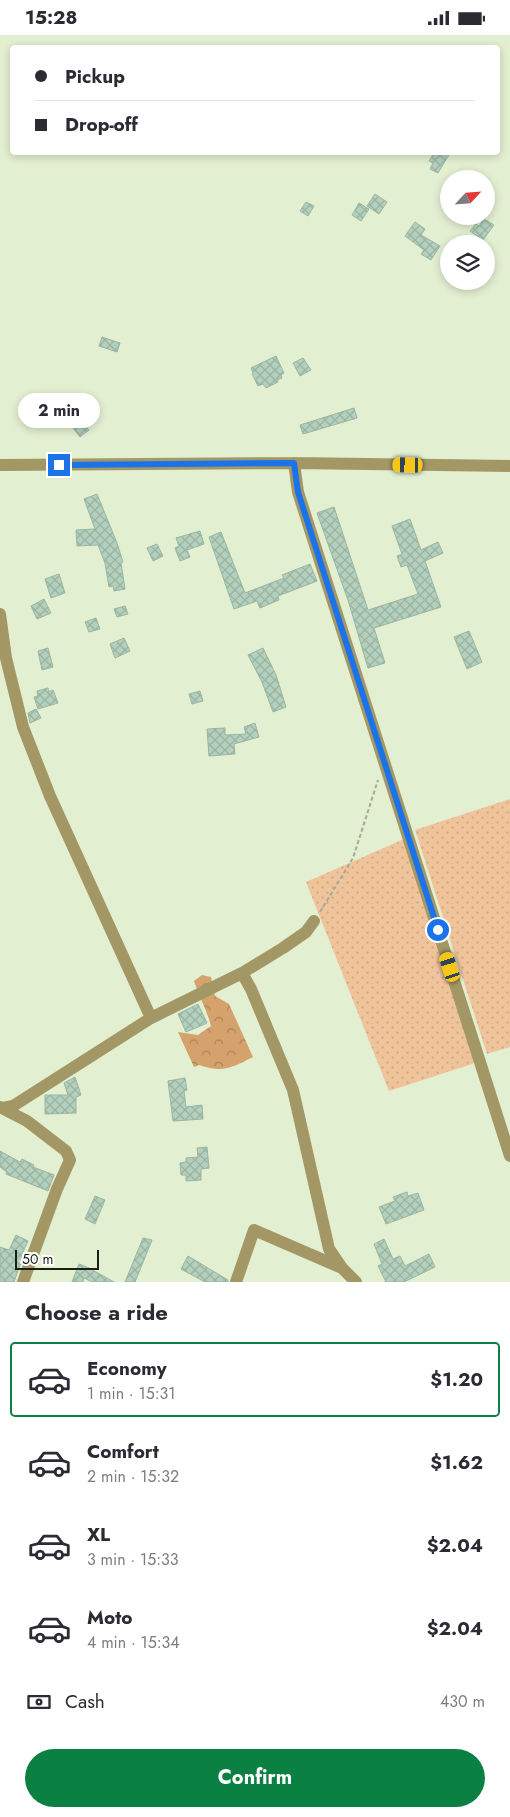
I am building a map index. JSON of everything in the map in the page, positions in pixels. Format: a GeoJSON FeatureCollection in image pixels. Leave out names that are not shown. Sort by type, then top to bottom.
{"type":"FeatureCollection","features":[{"type":"Feature","properties":{"kind":"street"},"geometry":{"type":"LineString","coordinates":[[294,463],[298,492],[510,1156]]}},
{"type":"Feature","properties":{"kind":"street"},"geometry":{"type":"LineString","coordinates":[[0,465],[294,463],[510,465]]}},
{"type":"Feature","properties":{"kind":"street"},"geometry":{"type":"LineString","coordinates":[[0,614],[6,657],[23,727],[50,795],[151,1017]]}},
{"type":"Feature","properties":{"kind":"street"},"geometry":{"type":"LineString","coordinates":[[2,1108],[13,1106],[151,1017],[242,973],[306,932],[314,921]]}},
{"type":"Feature","properties":{"kind":"street"},"geometry":{"type":"LineString","coordinates":[[242,973],[251,989],[293,1091],[329,1249],[342,1268],[356,1282]]}},
{"type":"Feature","properties":{"kind":"street"},"geometry":{"type":"LineString","coordinates":[[2,1108],[27,1121],[66,1151],[70,1160],[57,1189],[23,1282]]}},
{"type":"Feature","properties":{"kind":"street"},"geometry":{"type":"LineString","coordinates":[[236,1282],[254,1230],[342,1268]]}},
{"type":"Feature","properties":{"kind":"path"},"geometry":{"type":"LineString","coordinates":[[314,921],[353,858],[384,760]]}},
{"type":"Feature","properties":{"kind":"shaded area"},"geometry":{"type":"Polygon","coordinates":[[[510,799],[510,1047],[487,1054],[415,830],[510,799]]]}},
{"type":"Feature","properties":{"kind":"shaded area"},"geometry":{"type":"Polygon","coordinates":[[[404,839],[475,1063],[389,1091],[306,882],[404,839]]]}},
{"type":"Feature","properties":{"kind":"green space"},"geometry":{"type":"Polygon","coordinates":[[[202,975],[211,977],[215,996],[229,1004],[253,1057],[227,1068],[214,1069],[199,1065],[194,1067],[178,1032],[198,1035],[211,1026],[194,981],[202,975]]]}},
{"type":"Feature","properties":{"kind":"building"},"geometry":{"type":"Polygon","coordinates":[[[433,155],[449,155],[438,173],[430,169],[433,163],[429,161],[433,155]]]}},
{"type":"Feature","properties":{"kind":"building"},"geometry":{"type":"Polygon","coordinates":[[[375,194],[387,202],[379,214],[367,206],[375,194]]]}},
{"type":"Feature","properties":{"kind":"building"},"geometry":{"type":"Polygon","coordinates":[[[306,202],[314,206],[308,216],[300,211],[306,202]]]}},
{"type":"Feature","properties":{"kind":"building"},"geometry":{"type":"Polygon","coordinates":[[[359,203],[369,209],[361,221],[352,215],[359,203]]]}},
{"type":"Feature","properties":{"kind":"building"},"geometry":{"type":"Polygon","coordinates":[[[415,222],[425,229],[421,235],[440,246],[431,260],[421,254],[424,250],[405,236],[415,222]]]}},
{"type":"Feature","properties":{"kind":"building"},"geometry":{"type":"Polygon","coordinates":[[[475,225],[494,225],[487,235],[476,235],[470,231],[475,225]]]}},
{"type":"Feature","properties":{"kind":"building"},"geometry":{"type":"Polygon","coordinates":[[[102,337],[120,343],[117,352],[99,346],[102,337]]]}},
{"type":"Feature","properties":{"kind":"building"},"geometry":{"type":"Polygon","coordinates":[[[276,356],[284,373],[281,375],[282,378],[266,388],[263,384],[258,386],[251,368],[276,356]]]}},
{"type":"Feature","properties":{"kind":"building"},"geometry":{"type":"Polygon","coordinates":[[[303,358],[311,370],[300,376],[293,363],[303,358]]]}},
{"type":"Feature","properties":{"kind":"building"},"geometry":{"type":"Polygon","coordinates":[[[354,408],[357,418],[303,434],[300,425],[354,408]]]}},
{"type":"Feature","properties":{"kind":"building"},"geometry":{"type":"Polygon","coordinates":[[[82,421],[89,430],[80,437],[73,428],[82,421]]]}},
{"type":"Feature","properties":{"kind":"building"},"geometry":{"type":"Polygon","coordinates":[[[97,494],[123,562],[121,563],[125,589],[114,591],[113,586],[109,587],[105,563],[98,545],[77,546],[76,530],[95,529],[84,499],[97,494]]]}},
{"type":"Feature","properties":{"kind":"building"},"geometry":{"type":"Polygon","coordinates":[[[334,507],[368,610],[418,594],[407,565],[401,567],[397,556],[402,554],[392,526],[410,519],[421,550],[438,542],[443,553],[425,561],[441,607],[374,628],[385,663],[368,668],[348,600],[317,513],[334,507]]]}},
{"type":"Feature","properties":{"kind":"building"},"geometry":{"type":"Polygon","coordinates":[[[200,531],[204,544],[187,550],[190,557],[180,561],[175,548],[179,546],[176,538],[200,531]]]}},
{"type":"Feature","properties":{"kind":"building"},"geometry":{"type":"Polygon","coordinates":[[[221,532],[245,593],[284,578],[282,575],[310,564],[317,581],[278,596],[279,600],[260,608],[257,601],[234,609],[209,537],[221,532]]]}},
{"type":"Feature","properties":{"kind":"building"},"geometry":{"type":"Polygon","coordinates":[[[157,544],[163,556],[153,561],[147,548],[157,544]]]}},
{"type":"Feature","properties":{"kind":"building"},"geometry":{"type":"Polygon","coordinates":[[[59,574],[65,593],[51,598],[45,579],[59,574]]]}},
{"type":"Feature","properties":{"kind":"building"},"geometry":{"type":"Polygon","coordinates":[[[44,599],[51,613],[37,619],[31,606],[44,599]]]}},
{"type":"Feature","properties":{"kind":"building"},"geometry":{"type":"Polygon","coordinates":[[[125,606],[128,614],[117,617],[114,609],[125,606]]]}},
{"type":"Feature","properties":{"kind":"building"},"geometry":{"type":"Polygon","coordinates":[[[96,618],[100,629],[89,632],[85,622],[96,618]]]}},
{"type":"Feature","properties":{"kind":"building"},"geometry":{"type":"Polygon","coordinates":[[[469,631],[482,662],[467,669],[454,637],[469,631]]]}},
{"type":"Feature","properties":{"kind":"building"},"geometry":{"type":"Polygon","coordinates":[[[124,638],[130,651],[115,658],[110,644],[124,638]]]}},
{"type":"Feature","properties":{"kind":"building"},"geometry":{"type":"Polygon","coordinates":[[[48,648],[53,667],[42,670],[38,651],[48,648]]]}},
{"type":"Feature","properties":{"kind":"building"},"geometry":{"type":"Polygon","coordinates":[[[263,648],[276,675],[286,707],[273,712],[262,682],[248,655],[263,648]]]}},
{"type":"Feature","properties":{"kind":"building"},"geometry":{"type":"Polygon","coordinates":[[[48,688],[49,692],[53,690],[58,703],[38,709],[34,697],[38,696],[37,691],[48,688]]]}},
{"type":"Feature","properties":{"kind":"building"},"geometry":{"type":"Polygon","coordinates":[[[200,691],[203,701],[192,704],[189,694],[200,691]]]}},
{"type":"Feature","properties":{"kind":"building"},"geometry":{"type":"Polygon","coordinates":[[[36,709],[41,718],[30,723],[28,713],[36,709]]]}},
{"type":"Feature","properties":{"kind":"building"},"geometry":{"type":"Polygon","coordinates":[[[255,723],[259,737],[234,744],[235,754],[209,756],[207,729],[225,728],[225,735],[246,734],[244,727],[255,723]]]}},
{"type":"Feature","properties":{"kind":"building"},"geometry":{"type":"Polygon","coordinates":[[[198,1004],[207,1023],[186,1032],[178,1014],[198,1004]]]}},
{"type":"Feature","properties":{"kind":"building"},"geometry":{"type":"Polygon","coordinates":[[[75,1077],[81,1095],[76,1097],[76,1113],[45,1114],[45,1095],[68,1095],[64,1083],[75,1077]]]}},
{"type":"Feature","properties":{"kind":"building"},"geometry":{"type":"Polygon","coordinates":[[[185,1078],[187,1090],[184,1091],[186,1107],[202,1105],[203,1119],[173,1121],[168,1081],[185,1078]]]}},
{"type":"Feature","properties":{"kind":"building"},"geometry":{"type":"Polygon","coordinates":[[[207,1147],[209,1168],[201,1169],[201,1180],[186,1181],[186,1175],[181,1175],[180,1163],[186,1162],[186,1158],[198,1157],[197,1148],[207,1147]]]}},
{"type":"Feature","properties":{"kind":"building"},"geometry":{"type":"Polygon","coordinates":[[[0,1151],[20,1162],[22,1159],[34,1165],[33,1167],[54,1175],[48,1191],[6,1174],[7,1172],[0,1167],[0,1151]]]}},
{"type":"Feature","properties":{"kind":"building"},"geometry":{"type":"Polygon","coordinates":[[[407,1192],[408,1196],[418,1193],[424,1210],[386,1224],[379,1207],[395,1201],[393,1197],[407,1192]]]}},
{"type":"Feature","properties":{"kind":"building"},"geometry":{"type":"Polygon","coordinates":[[[95,1196],[105,1200],[95,1224],[85,1219],[95,1196]]]}},
{"type":"Feature","properties":{"kind":"building"},"geometry":{"type":"Polygon","coordinates":[[[16,1235],[28,1241],[21,1256],[23,1257],[14,1282],[0,1282],[0,1247],[9,1250],[16,1235]]]}},
{"type":"Feature","properties":{"kind":"building"},"geometry":{"type":"Polygon","coordinates":[[[143,1238],[152,1240],[135,1282],[125,1282],[143,1238]]]}},
{"type":"Feature","properties":{"kind":"building"},"geometry":{"type":"Polygon","coordinates":[[[384,1239],[393,1259],[400,1256],[405,1266],[429,1254],[435,1267],[404,1282],[386,1282],[378,1266],[382,1264],[374,1244],[384,1239]]]}},
{"type":"Feature","properties":{"kind":"building"},"geometry":{"type":"Polygon","coordinates":[[[188,1256],[228,1280],[228,1282],[205,1282],[181,1269],[188,1256]]]}},
{"type":"Feature","properties":{"kind":"building"},"geometry":{"type":"Polygon","coordinates":[[[79,1264],[114,1282],[92,1282],[84,1278],[83,1282],[72,1282],[79,1264]]]}},
{"type":"Feature","properties":{"kind":"route"},"geometry":{"type":"LineString","coordinates":[[59,465],[294,463],[298,492],[438,930]]}}]}
